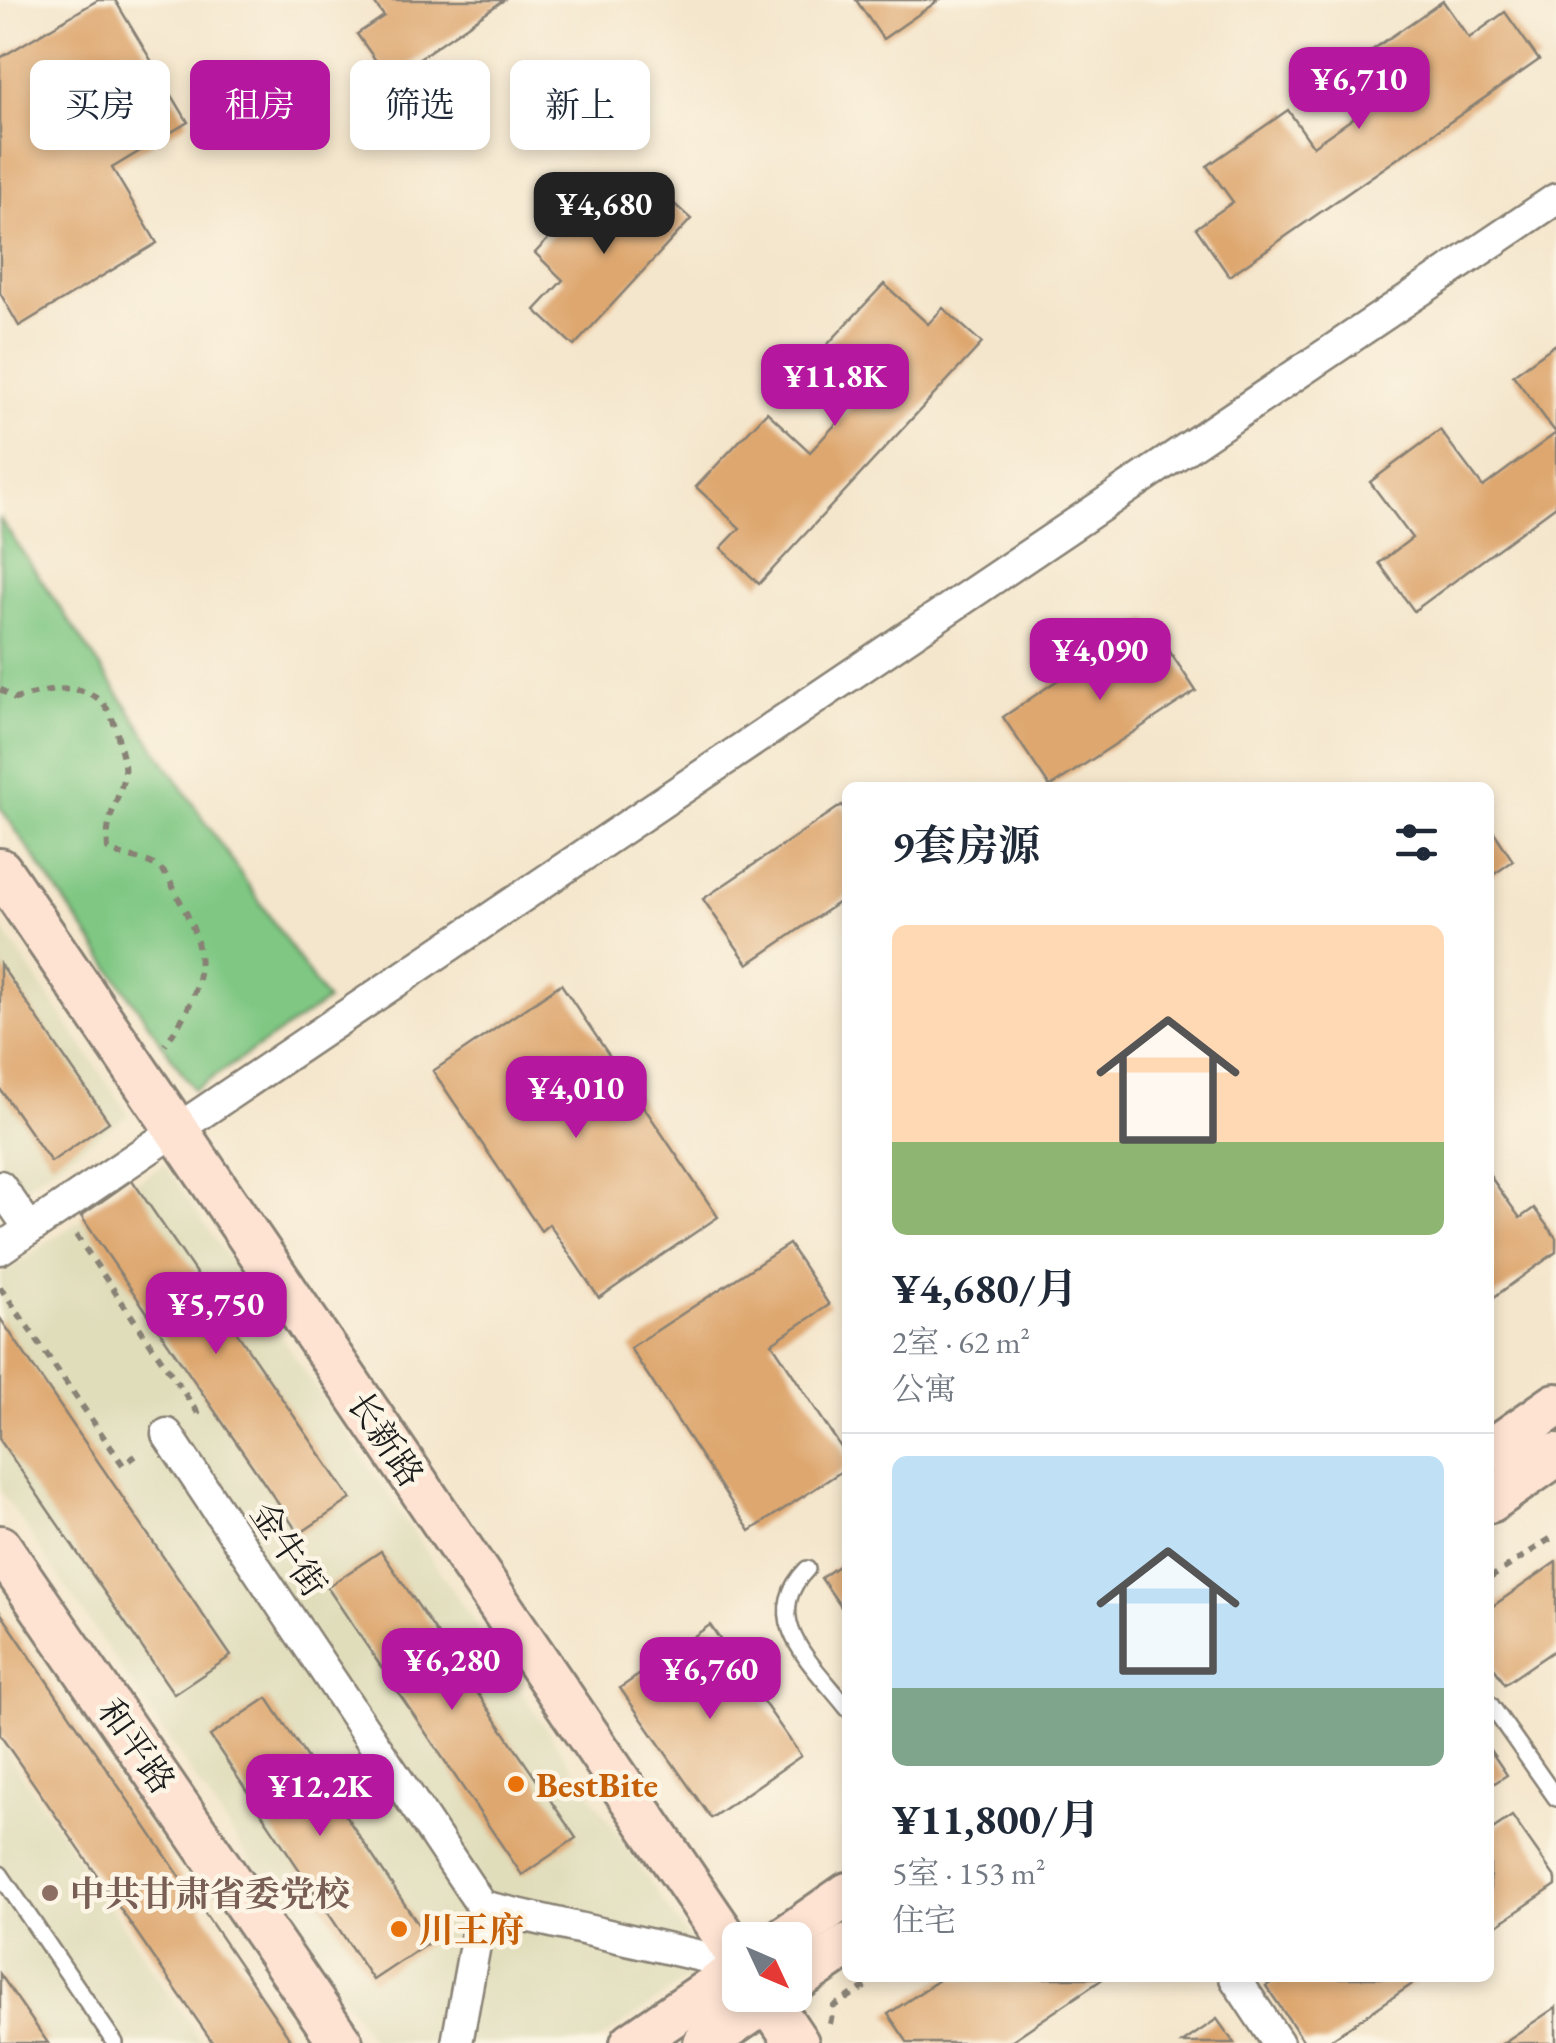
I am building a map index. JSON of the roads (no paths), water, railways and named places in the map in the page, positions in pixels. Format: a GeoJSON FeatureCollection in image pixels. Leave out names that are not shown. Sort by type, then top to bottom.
{"type":"FeatureCollection","features":[{"type":"Feature","properties":{"kind":"street"},"geometry":{"type":"LineString","coordinates":[[0,1249],[1556,199]]}},
{"type":"Feature","properties":{"kind":"street","name":"长新路"},"geometry":{"type":"LineString","coordinates":[[0,870],[722,1925]]}},
{"type":"Feature","properties":{"kind":"street"},"geometry":{"type":"LineString","coordinates":[[0,1186],[30,1229]]}},
{"type":"Feature","properties":{"kind":"street"},"geometry":{"type":"LineString","coordinates":[[1494,1448],[1556,1405]]}},
{"type":"Feature","properties":{"kind":"street","name":"金牛街"},"geometry":{"type":"LineString","coordinates":[[167,1434],[482,1906]]}},
{"type":"Feature","properties":{"kind":"street"},"geometry":{"type":"LineString","coordinates":[[1494,1498],[1556,1455]]}},
{"type":"Feature","properties":{"kind":"street","name":"和平路"},"geometry":{"type":"LineString","coordinates":[[0,1547],[342,2043]]}},
{"type":"Feature","properties":{"kind":"street"},"geometry":{"type":"LineString","coordinates":[[808,1922],[842,1898]]}},
{"type":"Feature","properties":{"kind":"street"},"geometry":{"type":"LineString","coordinates":[[457,2043],[482,1906],[722,1970]]}},
{"type":"Feature","properties":{"kind":"street"},"geometry":{"type":"LineString","coordinates":[[812,1959],[842,1947]]}},
{"type":"Feature","properties":{"kind":"street"},"geometry":{"type":"LineString","coordinates":[[1238,1982],[1278,2043]]}},
{"type":"Feature","properties":{"kind":"street"},"geometry":{"type":"LineString","coordinates":[[632,2043],[722,1999]]}},
{"type":"Feature","properties":{"kind":"street"},"geometry":{"type":"LineString","coordinates":[[706,2043],[733,2012]]}},
{"type":"Feature","properties":{"kind":"street","name":"长新路"},"geometry":{"type":"LineString","coordinates":[[789,2012],[812,2038]]}},
{"type":"Feature","properties":{"kind":"lane"},"geometry":{"type":"LineString","coordinates":[[807,1568],[789,1593],[787,1621],[798,1645],[842,1701]]}},
{"type":"Feature","properties":{"kind":"lane"},"geometry":{"type":"LineString","coordinates":[[1494,1710],[1556,1798]]}},
{"type":"Feature","properties":{"kind":"lane"},"geometry":{"type":"LineString","coordinates":[[0,1874],[115,2043]]}},
{"type":"Feature","properties":{"kind":"place","name":"BestBite"},"geometry":{"type":"Point","coordinates":[516,1784]}},
{"type":"Feature","properties":{"kind":"place","name":"中共甘肃省委党校"},"geometry":{"type":"Point","coordinates":[50,1893]}},
{"type":"Feature","properties":{"kind":"place","name":"川王府"},"geometry":{"type":"Point","coordinates":[399,1929]}}]}
